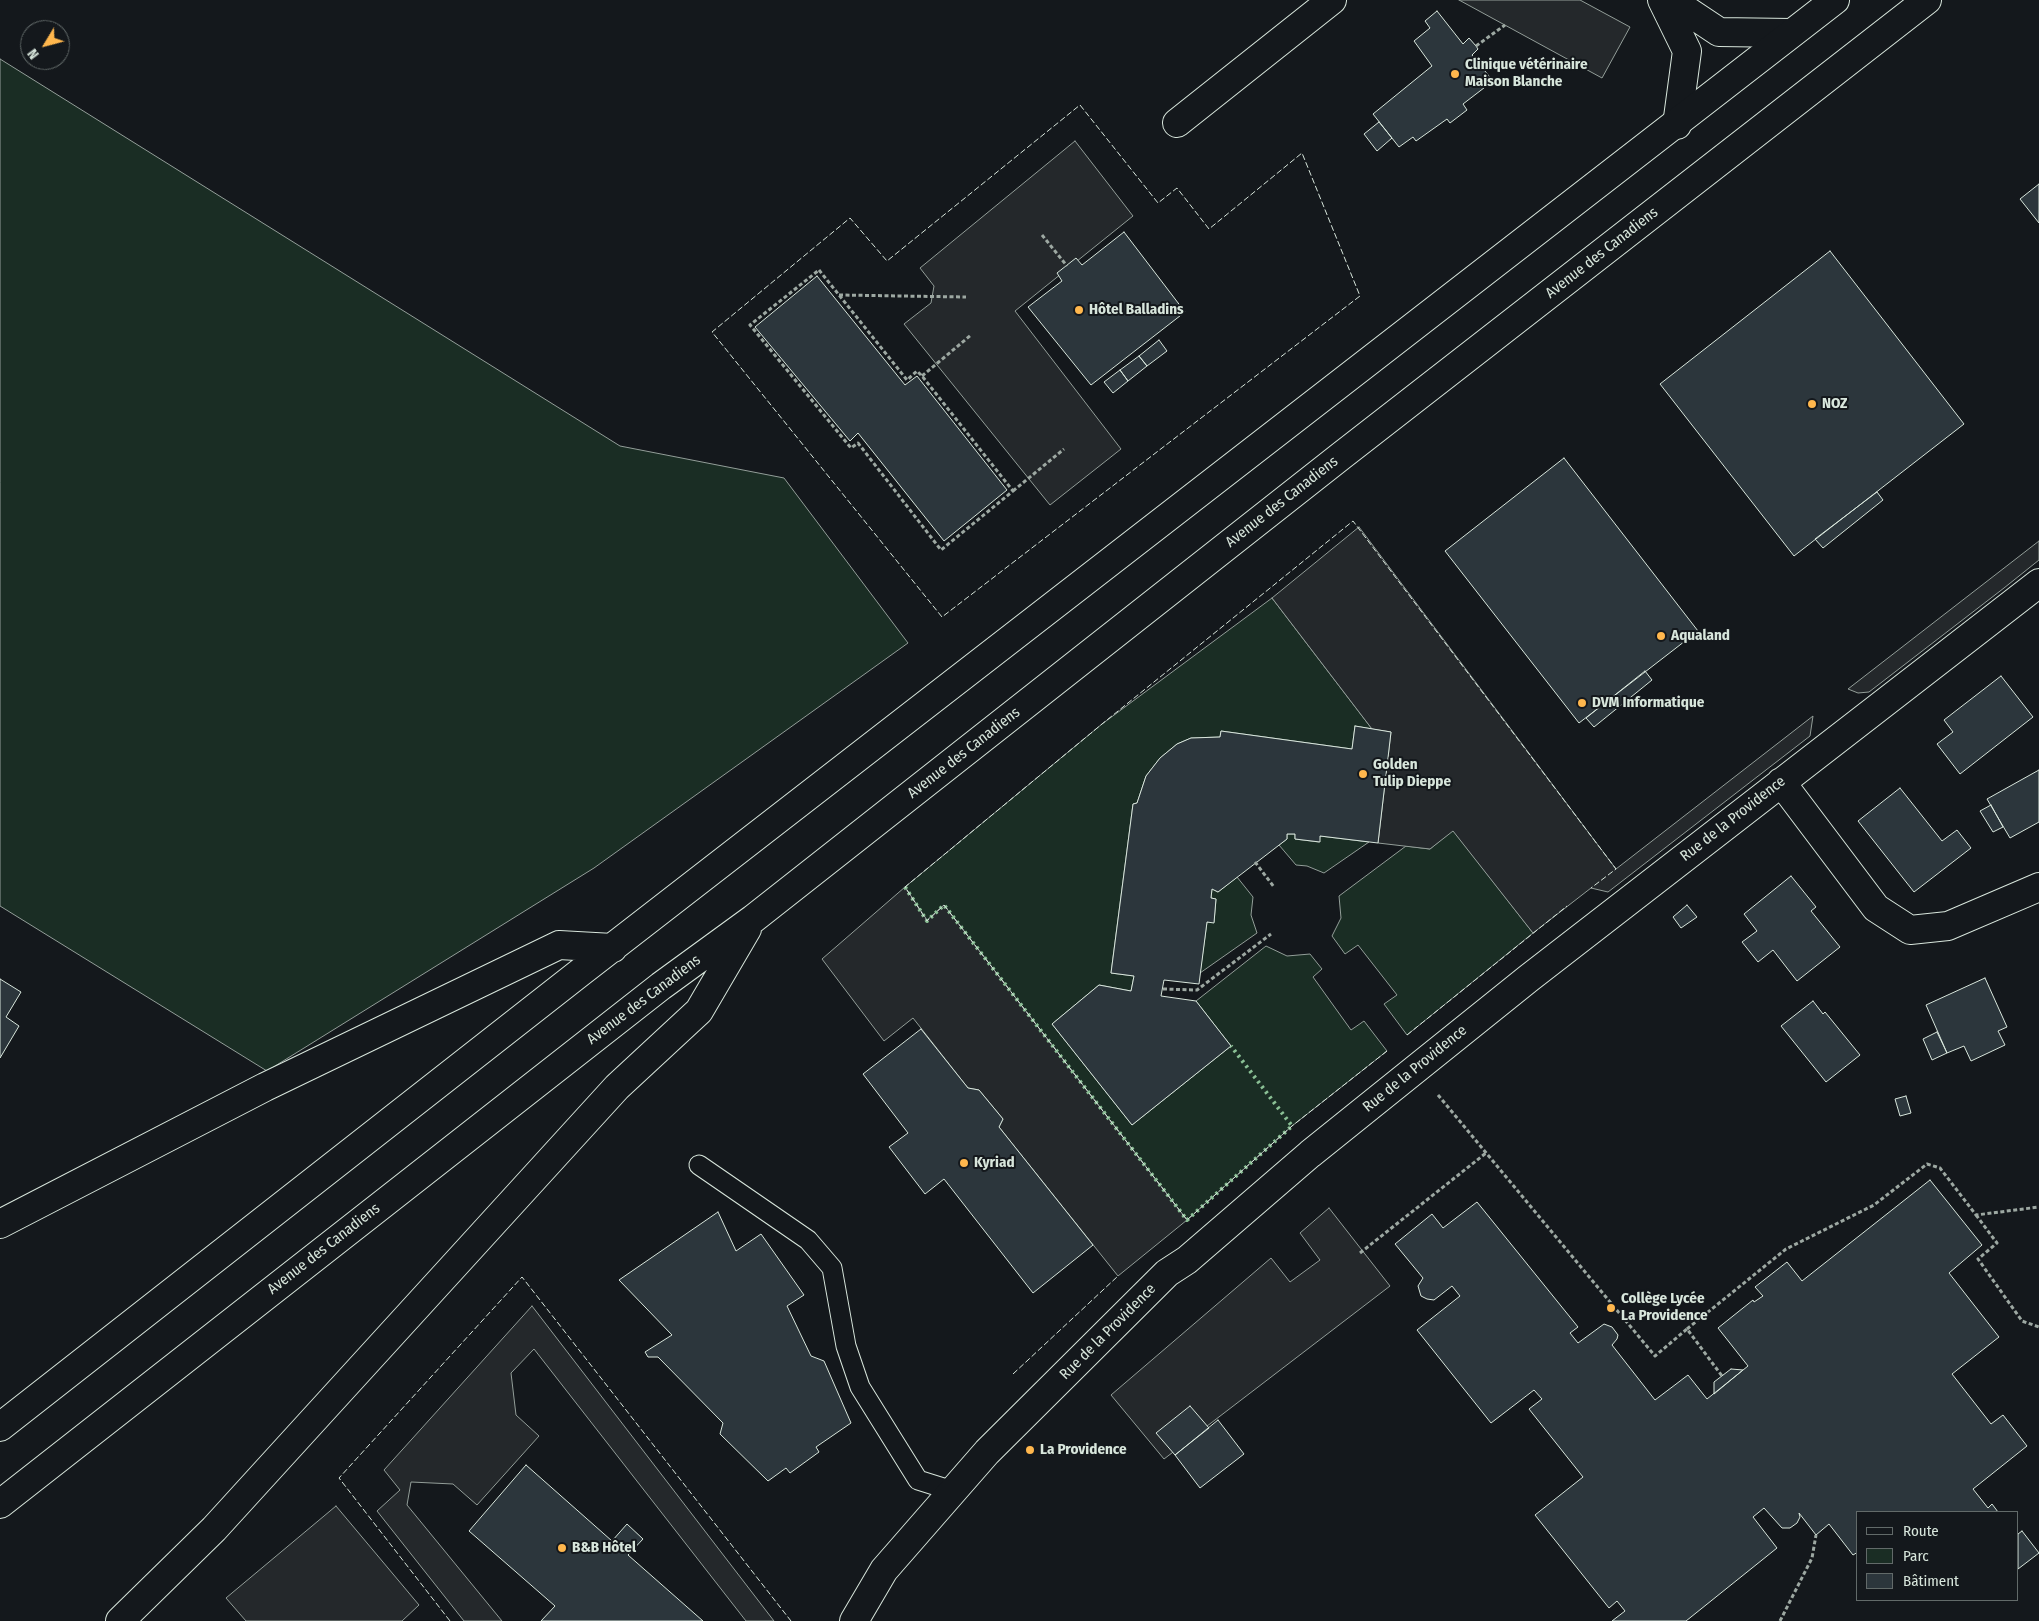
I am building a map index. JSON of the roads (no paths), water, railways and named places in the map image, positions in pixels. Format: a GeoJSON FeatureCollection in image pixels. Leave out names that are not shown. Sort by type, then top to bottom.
{"type":"FeatureCollection","features":[{"type":"Feature","properties":{"kind":"main road"},"geometry":{"type":"LineString","coordinates":[[1177,123],[1332,0]]}},
{"type":"Feature","properties":{"kind":"main road"},"geometry":{"type":"LineString","coordinates":[[1662,0],[1687,52],[1676,125]]}},
{"type":"Feature","properties":{"kind":"main road"},"geometry":{"type":"LineString","coordinates":[[1671,0],[1719,32],[1791,33]]}},
{"type":"Feature","properties":{"kind":"main road"},"geometry":{"type":"LineString","coordinates":[[0,1427],[1040,615],[1676,125],[1835,0]]}},
{"type":"Feature","properties":{"kind":"main road","name":"Avenue des Canadiens"},"geometry":{"type":"LineString","coordinates":[[0,1504],[661,986],[753,919],[1333,462],[1927,0]]}},
{"type":"Feature","properties":{"kind":"main road","name":"Rue de la Providence"},"geometry":{"type":"LineString","coordinates":[[854,1621],[884,1570],[987,1452],[1167,1272],[1187,1260],[1310,1154],[1529,978],[2039,583]]}},
{"type":"Feature","properties":{"kind":"main road"},"geometry":{"type":"LineString","coordinates":[[1781,782],[1876,908],[1910,930],[1948,926],[2039,886]]}},
{"type":"Feature","properties":{"kind":"main road"},"geometry":{"type":"LineString","coordinates":[[120,1621],[214,1529],[618,1087],[699,1011],[753,919]]}},
{"type":"Feature","properties":{"kind":"main road"},"geometry":{"type":"LineString","coordinates":[[0,1224],[265,1087],[559,945],[613,948]]}},
{"type":"Feature","properties":{"kind":"lane"},"geometry":{"type":"LineString","coordinates":[[699,1165],[808,1240],[832,1268],[846,1346],[860,1386],[918,1480],[953,1491]]}},
{"type":"Feature","properties":{"kind":"place","name":"Clinique vétérinaire Maison Blanche"},"geometry":{"type":"Point","coordinates":[1455,74]}},
{"type":"Feature","properties":{"kind":"place","name":"Hôtel Balladins"},"geometry":{"type":"Point","coordinates":[1079,310]}},
{"type":"Feature","properties":{"kind":"place","name":"NOZ"},"geometry":{"type":"Point","coordinates":[1812,404]}},
{"type":"Feature","properties":{"kind":"place","name":"Aqualand"},"geometry":{"type":"Point","coordinates":[1661,636]}},
{"type":"Feature","properties":{"kind":"place","name":"DVM Informatique"},"geometry":{"type":"Point","coordinates":[1582,703]}},
{"type":"Feature","properties":{"kind":"place","name":"Golden Tulip Dieppe"},"geometry":{"type":"Point","coordinates":[1363,774]}},
{"type":"Feature","properties":{"kind":"place","name":"Kyriad"},"geometry":{"type":"Point","coordinates":[964,1163]}},
{"type":"Feature","properties":{"kind":"place","name":"Collège Lycée La Providence"},"geometry":{"type":"Point","coordinates":[1611,1308]}},
{"type":"Feature","properties":{"kind":"place","name":"La Providence"},"geometry":{"type":"Point","coordinates":[1030,1450]}},
{"type":"Feature","properties":{"kind":"place","name":"B&B Hôtel"},"geometry":{"type":"Point","coordinates":[562,1548]}}]}
